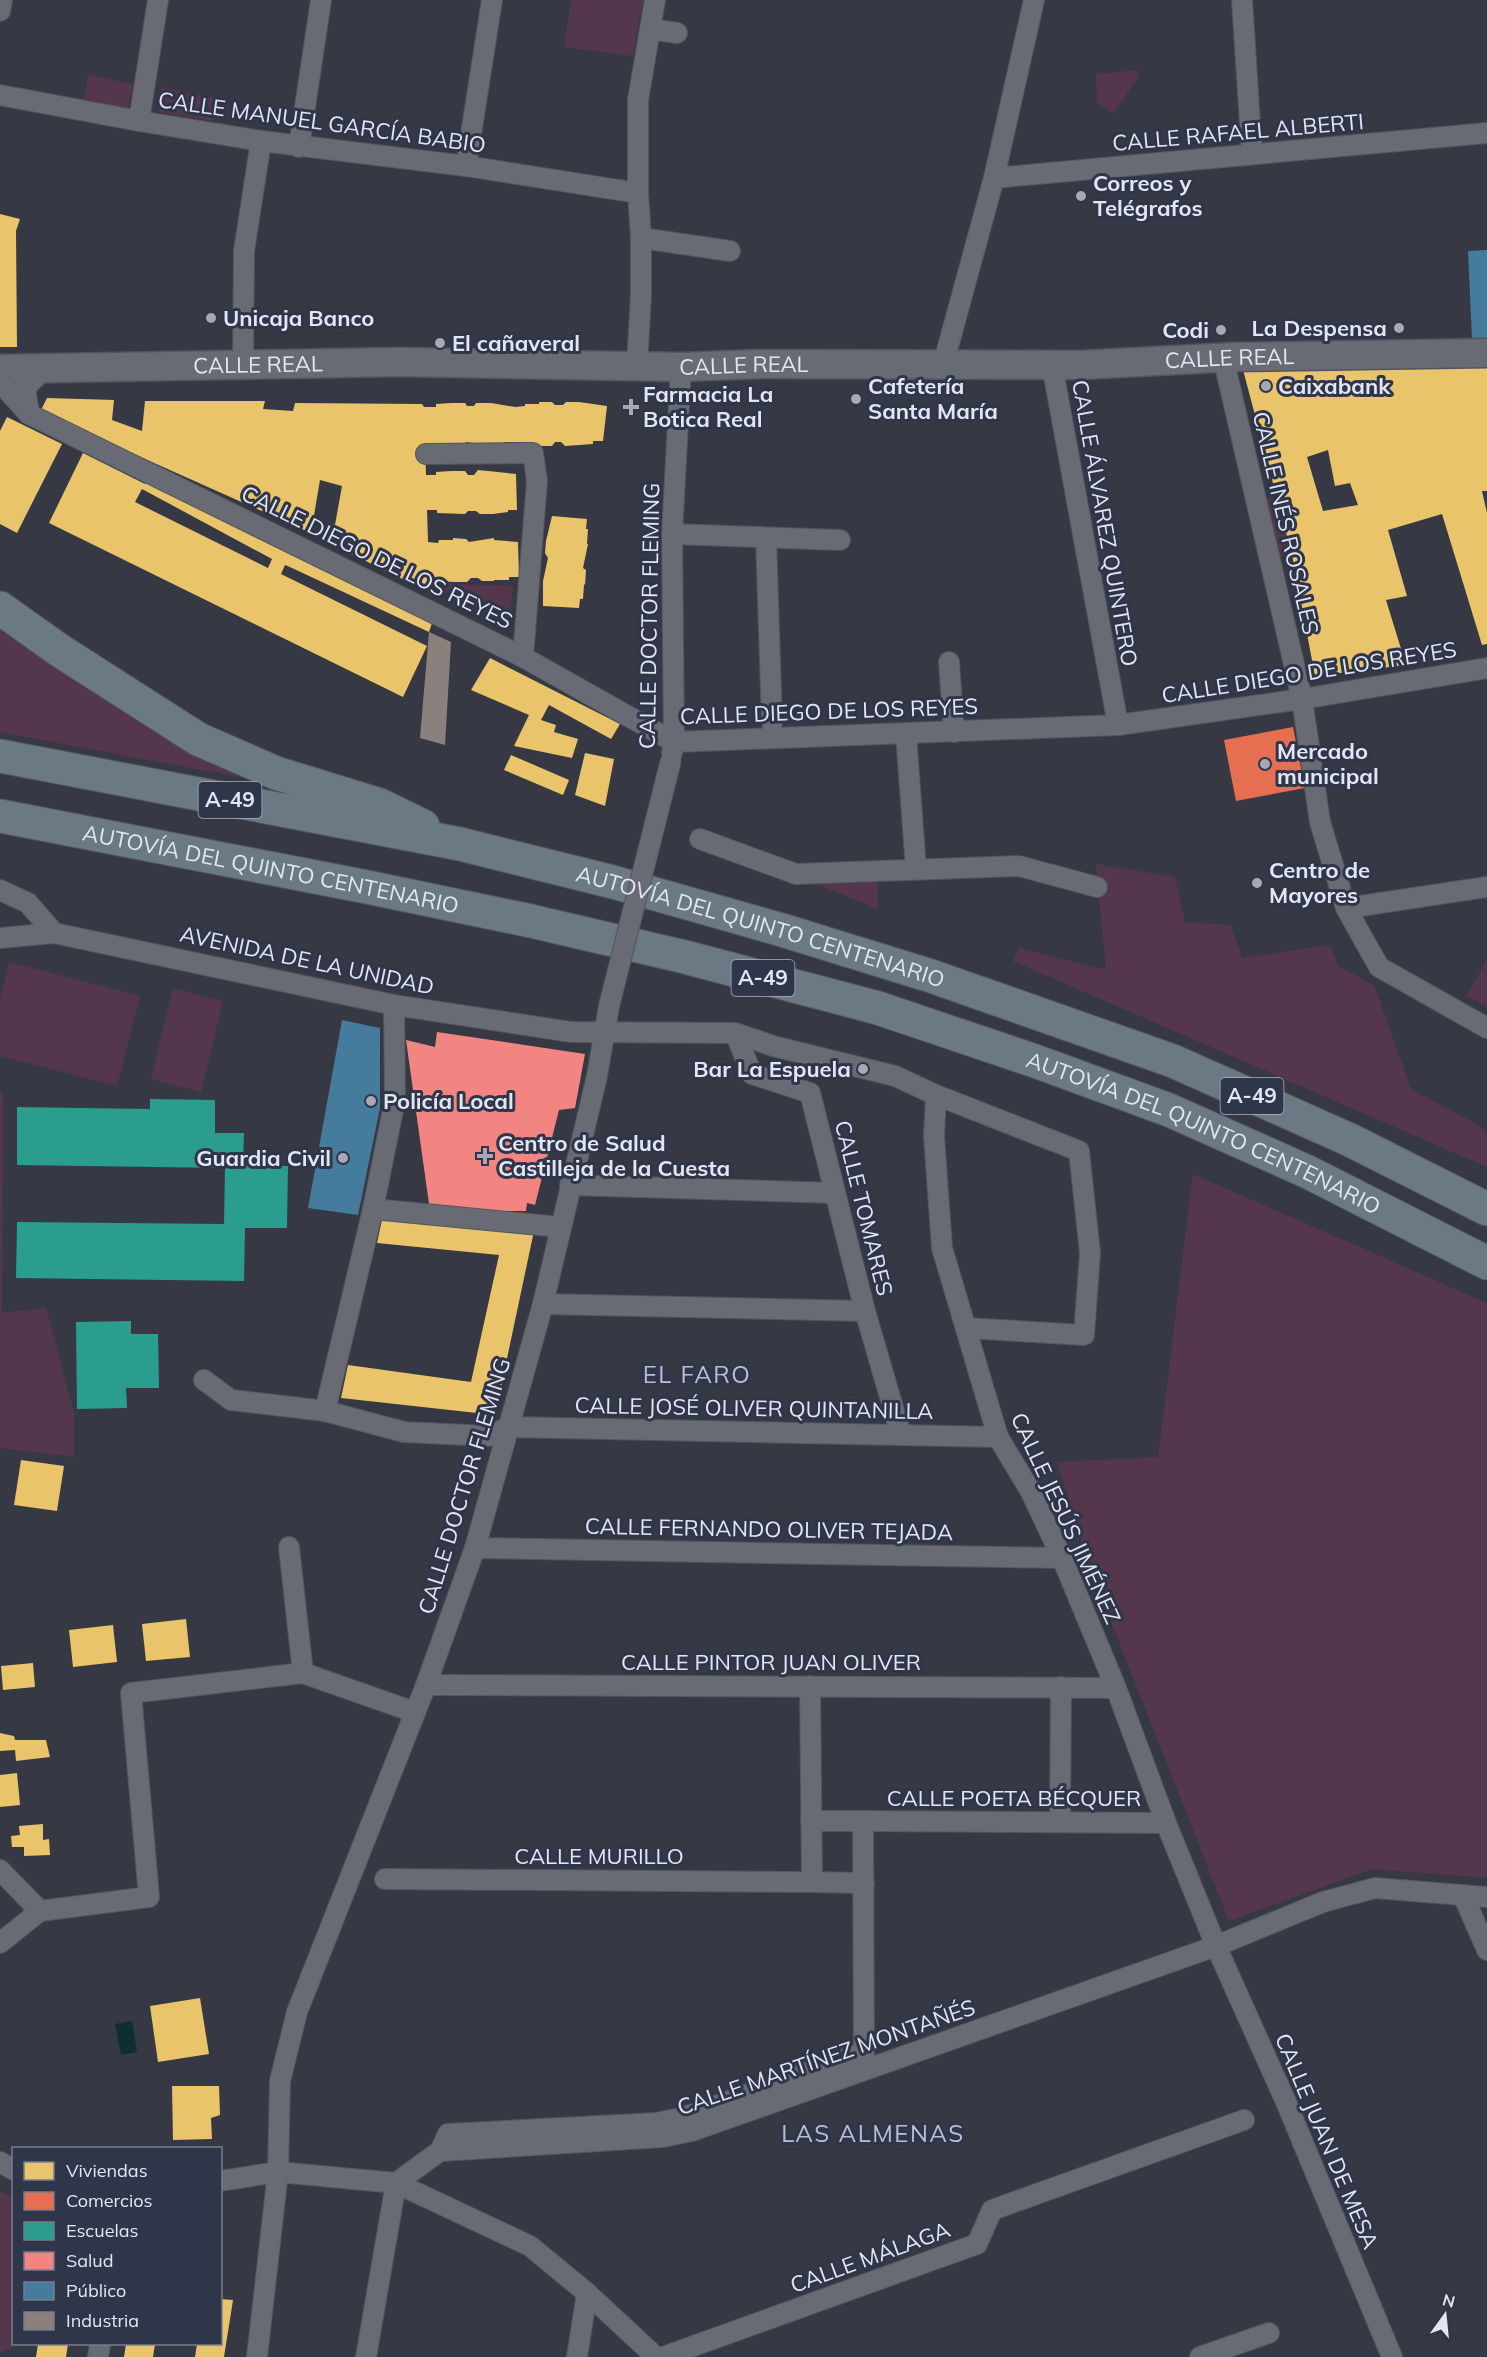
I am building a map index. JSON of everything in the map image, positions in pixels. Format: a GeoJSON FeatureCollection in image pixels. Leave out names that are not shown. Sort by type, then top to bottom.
{"type":"FeatureCollection","features":[{"type":"Feature","properties":{"kind":"highway"},"geometry":{"type":"LineString","coordinates":[[0,608],[59,650],[198,739],[276,773],[380,805],[460,844]]}},
{"type":"Feature","properties":{"kind":"highway","name":"AUTOVÍA DEL QUINTO CENTENARIO"},"geometry":{"type":"LineString","coordinates":[[0,756],[460,844],[613,882],[782,930],[931,976],[1173,1061],[1350,1140],[1487,1209]]}},
{"type":"Feature","properties":{"kind":"highway","name":"AUTOVÍA DEL QUINTO CENTENARIO"},"geometry":{"type":"LineString","coordinates":[[0,816],[531,921],[685,957],[878,1008],[1035,1061],[1169,1110],[1308,1172],[1487,1263]]}},
{"type":"Feature","properties":{"kind":"main road","name":"CALLE REAL"},"geometry":{"type":"LineString","coordinates":[[0,369],[400,362],[681,367],[759,364],[1052,365],[1222,357],[1487,353]]}},
{"type":"Feature","properties":{"kind":"street"},"geometry":{"type":"LineString","coordinates":[[0,11],[2,0]]}},
{"type":"Feature","properties":{"kind":"street"},"geometry":{"type":"LineString","coordinates":[[139,121],[158,0]]}},
{"type":"Feature","properties":{"kind":"street"},"geometry":{"type":"LineString","coordinates":[[299,147],[321,0]]}},
{"type":"Feature","properties":{"kind":"street"},"geometry":{"type":"LineString","coordinates":[[466,166],[492,0]]}},
{"type":"Feature","properties":{"kind":"street"},"geometry":{"type":"LineString","coordinates":[[637,365],[641,238],[638,193],[638,100],[655,0]]}},
{"type":"Feature","properties":{"kind":"street"},"geometry":{"type":"LineString","coordinates":[[943,365],[994,178],[1034,0]]}},
{"type":"Feature","properties":{"kind":"street"},"geometry":{"type":"LineString","coordinates":[[1242,0],[1252,154]]}},
{"type":"Feature","properties":{"kind":"street"},"geometry":{"type":"LineString","coordinates":[[650,29],[677,33]]}},
{"type":"Feature","properties":{"kind":"street","name":"CALLE MANUEL GARCÍA BABIO"},"geometry":{"type":"LineString","coordinates":[[0,95],[299,147],[466,166],[638,193]]}},
{"type":"Feature","properties":{"kind":"street","name":"CALLE RAFAEL ALBERTI"},"geometry":{"type":"LineString","coordinates":[[994,178],[1487,133]]}},
{"type":"Feature","properties":{"kind":"street"},"geometry":{"type":"LineString","coordinates":[[243,365],[244,251],[261,141]]}},
{"type":"Feature","properties":{"kind":"street"},"geometry":{"type":"LineString","coordinates":[[641,238],[730,250]]}},
{"type":"Feature","properties":{"kind":"street","name":"CALLE INÉS ROSALES"},"geometry":{"type":"LineString","coordinates":[[1222,357],[1302,699],[1320,822],[1347,908],[1378,968],[1487,1028]]}},
{"type":"Feature","properties":{"kind":"street","name":"CALLE ÁLVAREZ QUINTERO"},"geometry":{"type":"LineString","coordinates":[[1052,365],[1118,725]]}},
{"type":"Feature","properties":{"kind":"street","name":"CALLE DOCTOR FLEMING"},"geometry":{"type":"LineString","coordinates":[[257,2357],[278,2172],[280,2081],[297,2012],[426,1684],[475,1548],[543,1304],[597,1076],[609,1005],[673,751],[672,534],[681,367]]}},
{"type":"Feature","properties":{"kind":"street"},"geometry":{"type":"LineString","coordinates":[[29,414],[25,388],[44,369]]}},
{"type":"Feature","properties":{"kind":"street","name":"CALLE DIEGO DE LOS REYES"},"geometry":{"type":"LineString","coordinates":[[0,382],[29,414],[523,657],[673,751],[906,734],[1118,725],[1302,699],[1487,668]]}},
{"type":"Feature","properties":{"kind":"street"},"geometry":{"type":"LineString","coordinates":[[426,454],[533,453],[537,481],[523,657]]}},
{"type":"Feature","properties":{"kind":"street"},"geometry":{"type":"LineString","coordinates":[[672,534],[840,540]]}},
{"type":"Feature","properties":{"kind":"street"},"geometry":{"type":"LineString","coordinates":[[766,537],[772,723]]}},
{"type":"Feature","properties":{"kind":"street"},"geometry":{"type":"LineString","coordinates":[[949,662],[954,732]]}},
{"type":"Feature","properties":{"kind":"street"},"geometry":{"type":"LineString","coordinates":[[906,734],[916,869]]}},
{"type":"Feature","properties":{"kind":"street"},"geometry":{"type":"LineString","coordinates":[[700,838],[796,874],[1018,866],[1097,887]]}},
{"type":"Feature","properties":{"kind":"street"},"geometry":{"type":"LineString","coordinates":[[1347,908],[1487,887]]}},
{"type":"Feature","properties":{"kind":"street"},"geometry":{"type":"LineString","coordinates":[[0,890],[28,903],[54,933]]}},
{"type":"Feature","properties":{"kind":"street","name":"AVENIDA DE LA UNIDAD"},"geometry":{"type":"LineString","coordinates":[[0,938],[54,933],[393,1005],[571,1032],[735,1033],[773,1046],[895,1076],[936,1095],[1079,1151],[1090,1253],[1084,1335],[966,1328]]}},
{"type":"Feature","properties":{"kind":"street"},"geometry":{"type":"LineString","coordinates":[[325,1411],[373,1209],[395,1100],[393,1005]]}},
{"type":"Feature","properties":{"kind":"street","name":"CALLE TOMARES"},"geometry":{"type":"LineString","coordinates":[[735,1033],[752,1074],[810,1093],[865,1311],[901,1435]]}},
{"type":"Feature","properties":{"kind":"street","name":"CALLE JESÚS JIMÉNEZ"},"geometry":{"type":"LineString","coordinates":[[936,1095],[934,1136],[942,1248],[998,1437],[1031,1492],[1062,1558],[1116,1688],[1166,1823],[1216,1946]]}},
{"type":"Feature","properties":{"kind":"street"},"geometry":{"type":"LineString","coordinates":[[570,1185],[835,1193]]}},
{"type":"Feature","properties":{"kind":"street"},"geometry":{"type":"LineString","coordinates":[[373,1209],[560,1227]]}},
{"type":"Feature","properties":{"kind":"street"},"geometry":{"type":"LineString","coordinates":[[543,1304],[865,1311]]}},
{"type":"Feature","properties":{"kind":"street","name":"CALLE JOSÉ OLIVER QUINTANILLA"},"geometry":{"type":"LineString","coordinates":[[204,1380],[231,1400],[325,1411],[404,1432],[488,1436],[509,1427],[998,1437]]}},
{"type":"Feature","properties":{"kind":"street"},"geometry":{"type":"LineString","coordinates":[[289,1546],[303,1673]]}},
{"type":"Feature","properties":{"kind":"street","name":"CALLE FERNANDO OLIVER TEJADA"},"geometry":{"type":"LineString","coordinates":[[475,1548],[1062,1558]]}},
{"type":"Feature","properties":{"kind":"street"},"geometry":{"type":"LineString","coordinates":[[0,1943],[40,1911],[149,1897],[131,1693],[303,1673],[414,1712]]}},
{"type":"Feature","properties":{"kind":"street","name":"CALLE PINTOR JUAN OLIVER"},"geometry":{"type":"LineString","coordinates":[[426,1684],[1116,1688]]}},
{"type":"Feature","properties":{"kind":"street"},"geometry":{"type":"LineString","coordinates":[[810,1686],[812,1882]]}},
{"type":"Feature","properties":{"kind":"street"},"geometry":{"type":"LineString","coordinates":[[1060,1822],[1061,1687]]}},
{"type":"Feature","properties":{"kind":"street","name":"CALLE POETA BÉCQUER"},"geometry":{"type":"LineString","coordinates":[[811,1821],[1166,1823]]}},
{"type":"Feature","properties":{"kind":"street"},"geometry":{"type":"LineString","coordinates":[[863,1821],[864,2061]]}},
{"type":"Feature","properties":{"kind":"street"},"geometry":{"type":"LineString","coordinates":[[0,1870],[40,1911]]}},
{"type":"Feature","properties":{"kind":"street","name":"CALLE MURILLO"},"geometry":{"type":"LineString","coordinates":[[385,1879],[864,1883]]}},
{"type":"Feature","properties":{"kind":"street","name":"CALLE MARTÍNEZ MONTAÑÉS"},"geometry":{"type":"LineString","coordinates":[[396,2183],[440,2151],[663,2137],[692,2131],[864,2061],[1216,1946],[1323,1902],[1374,1888],[1487,1897]]}},
{"type":"Feature","properties":{"kind":"street"},"geometry":{"type":"LineString","coordinates":[[1463,1895],[1487,1950]]}},
{"type":"Feature","properties":{"kind":"street","name":"CALLE JUAN DE MESA"},"geometry":{"type":"LineString","coordinates":[[1216,1946],[1286,2102],[1392,2357]]}},
{"type":"Feature","properties":{"kind":"street","name":"CALLE MÁLAGA"},"geometry":{"type":"LineString","coordinates":[[663,2357],[977,2244],[992,2210],[1244,2120]]}},
{"type":"Feature","properties":{"kind":"street"},"geometry":{"type":"LineString","coordinates":[[222,2181],[278,2172],[396,2183],[530,2246],[587,2293],[656,2357]]}},
{"type":"Feature","properties":{"kind":"street"},"geometry":{"type":"LineString","coordinates":[[366,2357],[396,2183]]}},
{"type":"Feature","properties":{"kind":"street"},"geometry":{"type":"LineString","coordinates":[[577,2357],[587,2293]]}},
{"type":"Feature","properties":{"kind":"street"},"geometry":{"type":"LineString","coordinates":[[1200,2357],[1269,2333]]}},
{"type":"Feature","properties":{"kind":"shaded area"},"geometry":{"type":"Polygon","coordinates":[[[571,0],[643,0],[633,56],[564,47],[571,0]]]}},
{"type":"Feature","properties":{"kind":"shaded area"},"geometry":{"type":"Polygon","coordinates":[[[1137,70],[1139,76],[1113,114],[1097,102],[1096,74],[1137,70]]]}},
{"type":"Feature","properties":{"kind":"shaded area"},"geometry":{"type":"Polygon","coordinates":[[[88,75],[133,84],[128,109],[84,99],[88,75]]]}},
{"type":"Feature","properties":{"kind":"shaded area"},"geometry":{"type":"Polygon","coordinates":[[[161,87],[216,99],[213,121],[159,112],[161,87]]]}},
{"type":"Feature","properties":{"kind":"shaded area"},"geometry":{"type":"Polygon","coordinates":[[[1277,498],[1292,555],[1264,560],[1250,503],[1277,498]]]}},
{"type":"Feature","properties":{"kind":"shaded area"},"geometry":{"type":"Polygon","coordinates":[[[429,583],[513,586],[509,626],[429,583]]]}},
{"type":"Feature","properties":{"kind":"shaded area"},"geometry":{"type":"Polygon","coordinates":[[[0,626],[281,785],[0,732],[0,626]]]}},
{"type":"Feature","properties":{"kind":"shaded area"},"geometry":{"type":"Polygon","coordinates":[[[1096,864],[1175,877],[1185,922],[1231,925],[1242,958],[1330,945],[1339,967],[1374,985],[1411,1089],[1487,1130],[1487,1167],[1013,961],[1019,948],[1106,970],[1096,864]]]}},
{"type":"Feature","properties":{"kind":"shaded area"},"geometry":{"type":"Polygon","coordinates":[[[878,880],[878,909],[814,883],[878,880]]]}},
{"type":"Feature","properties":{"kind":"shaded area"},"geometry":{"type":"Polygon","coordinates":[[[1487,959],[1487,1007],[1467,996],[1487,959]]]}},
{"type":"Feature","properties":{"kind":"shaded area"},"geometry":{"type":"Polygon","coordinates":[[[9,962],[140,996],[117,1086],[0,1056],[0,998],[9,962]]]}},
{"type":"Feature","properties":{"kind":"shaded area"},"geometry":{"type":"Polygon","coordinates":[[[173,988],[223,1001],[201,1092],[151,1079],[173,988]]]}},
{"type":"Feature","properties":{"kind":"shaded area"},"geometry":{"type":"Polygon","coordinates":[[[0,1091],[3,1095],[2,1313],[46,1308],[74,1412],[74,1457],[0,1448],[0,1091]]]}},
{"type":"Feature","properties":{"kind":"shaded area"},"geometry":{"type":"Polygon","coordinates":[[[1193,1174],[1487,1303],[1487,1878],[1372,1869],[1229,1921],[1091,1571],[1057,1462],[1158,1457],[1193,1174]]]}},
{"type":"Feature","properties":{"kind":"shaded area"},"geometry":{"type":"Polygon","coordinates":[[[132,2021],[137,2052],[121,2055],[115,2024],[132,2021]]]}},
{"type":"Feature","properties":{"kind":"shaded area"},"geometry":{"type":"Polygon","coordinates":[[[0,2191],[12,2197],[12,2345],[18,2345],[0,2352],[0,2191]]]}},
{"type":"Feature","properties":{"kind":"building: Viviendas"},"geometry":{"type":"Polygon","coordinates":[[[0,214],[20,219],[16,231],[17,347],[0,347],[0,214]]]}},
{"type":"Feature","properties":{"kind":"building: Viviendas"},"geometry":{"type":"Polygon","coordinates":[[[1242,366],[1487,368],[1487,491],[1482,491],[1487,513],[1487,644],[1482,645],[1442,514],[1388,530],[1407,596],[1386,600],[1406,665],[1315,676],[1292,555],[1242,366]],[[1328,450],[1307,457],[1323,511],[1358,505],[1350,483],[1335,486],[1328,450]]]}},
{"type":"Feature","properties":{"kind":"building: Viviendas"},"geometry":{"type":"Polygon","coordinates":[[[47,398],[114,400],[112,420],[142,431],[145,401],[265,401],[263,409],[293,411],[295,403],[422,404],[424,407],[436,407],[436,404],[465,403],[467,406],[474,406],[476,403],[491,403],[515,407],[539,404],[539,402],[563,405],[566,402],[579,402],[607,406],[603,441],[593,441],[593,444],[565,446],[561,442],[555,442],[552,446],[539,446],[524,444],[524,442],[504,442],[504,445],[477,446],[466,442],[463,446],[425,443],[426,475],[436,475],[436,472],[465,471],[468,475],[474,475],[478,470],[516,474],[517,510],[493,514],[468,511],[465,514],[437,513],[437,510],[427,510],[428,542],[438,543],[439,540],[453,540],[453,538],[466,539],[469,542],[494,538],[494,540],[518,542],[519,577],[494,581],[471,578],[467,582],[439,581],[439,578],[429,578],[429,592],[323,540],[328,522],[335,525],[342,486],[320,480],[311,533],[40,412],[47,398]]]}},
{"type":"Feature","properties":{"kind":"building: Viviendas"},"geometry":{"type":"Polygon","coordinates":[[[7,417],[62,444],[17,533],[0,524],[0,431],[7,417]]]}},
{"type":"Feature","properties":{"kind":"building: Viviendas"},"geometry":{"type":"Polygon","coordinates":[[[83,453],[145,484],[149,478],[433,620],[429,632],[285,565],[281,574],[427,646],[403,697],[49,523],[83,453]],[[142,489],[135,502],[268,568],[272,559],[142,489]]]}},
{"type":"Feature","properties":{"kind":"building: Viviendas"},"geometry":{"type":"Polygon","coordinates":[[[552,516],[587,519],[588,544],[583,568],[586,570],[585,585],[579,608],[543,606],[543,581],[548,558],[545,553],[546,541],[552,516]]]}},
{"type":"Feature","properties":{"kind":"building: Viviendas"},"geometry":{"type":"Polygon","coordinates":[[[490,658],[620,724],[611,739],[549,705],[541,720],[556,725],[554,732],[578,739],[572,758],[514,746],[529,715],[471,690],[490,658]]]}},
{"type":"Feature","properties":{"kind":"building: Viviendas"},"geometry":{"type":"Polygon","coordinates":[[[585,753],[614,759],[605,806],[575,795],[585,753]]]}},
{"type":"Feature","properties":{"kind":"building: Viviendas"},"geometry":{"type":"Polygon","coordinates":[[[511,755],[569,780],[563,795],[504,770],[511,755]]]}},
{"type":"Feature","properties":{"kind":"building: Viviendas"},"geometry":{"type":"Polygon","coordinates":[[[383,1215],[534,1231],[495,1415],[341,1398],[348,1365],[471,1382],[499,1255],[377,1243],[383,1215]]]}},
{"type":"Feature","properties":{"kind":"building: Viviendas"},"geometry":{"type":"Polygon","coordinates":[[[21,1460],[64,1466],[57,1511],[14,1505],[21,1460]]]}},
{"type":"Feature","properties":{"kind":"building: Viviendas"},"geometry":{"type":"Polygon","coordinates":[[[186,1619],[190,1657],[146,1661],[142,1624],[186,1619]]]}},
{"type":"Feature","properties":{"kind":"building: Viviendas"},"geometry":{"type":"Polygon","coordinates":[[[113,1625],[117,1662],[73,1667],[69,1630],[113,1625]]]}},
{"type":"Feature","properties":{"kind":"building: Viviendas"},"geometry":{"type":"Polygon","coordinates":[[[33,1663],[35,1687],[3,1690],[1,1666],[33,1663]]]}},
{"type":"Feature","properties":{"kind":"building: Viviendas"},"geometry":{"type":"Polygon","coordinates":[[[0,1733],[14,1736],[15,1740],[46,1740],[50,1757],[16,1761],[15,1750],[0,1751],[0,1733]]]}},
{"type":"Feature","properties":{"kind":"building: Viviendas"},"geometry":{"type":"Polygon","coordinates":[[[17,1773],[20,1805],[0,1807],[0,1775],[17,1773]]]}},
{"type":"Feature","properties":{"kind":"building: Viviendas"},"geometry":{"type":"Polygon","coordinates":[[[43,1824],[43,1840],[49,1839],[50,1855],[24,1856],[24,1847],[12,1847],[11,1836],[20,1835],[19,1826],[43,1824]]]}},
{"type":"Feature","properties":{"kind":"building: Viviendas"},"geometry":{"type":"Polygon","coordinates":[[[200,1998],[209,2054],[158,2062],[150,2006],[200,1998]]]}},
{"type":"Feature","properties":{"kind":"building: Viviendas"},"geometry":{"type":"Polygon","coordinates":[[[172,2086],[219,2086],[220,2115],[211,2118],[212,2139],[173,2140],[172,2086]]]}},
{"type":"Feature","properties":{"kind":"building: Viviendas"},"geometry":{"type":"Polygon","coordinates":[[[222,2299],[233,2300],[224,2357],[195,2357],[197,2345],[222,2345],[222,2299]]]}},
{"type":"Feature","properties":{"kind":"building: Viviendas"},"geometry":{"type":"Polygon","coordinates":[[[38,2345],[68,2345],[66,2357],[36,2357],[38,2345]]]}},
{"type":"Feature","properties":{"kind":"building: Viviendas"},"geometry":{"type":"Polygon","coordinates":[[[126,2345],[155,2345],[153,2357],[124,2357],[126,2345]]]}},
{"type":"Feature","properties":{"kind":"building: Comercios","name":"Mercado municipal"},"geometry":{"type":"Polygon","coordinates":[[[1293,727],[1305,788],[1236,801],[1224,740],[1293,727]]]}},
{"type":"Feature","properties":{"kind":"building: Escuelas"},"geometry":{"type":"Polygon","coordinates":[[[150,1099],[215,1100],[215,1133],[244,1133],[243,1165],[288,1166],[287,1228],[245,1228],[244,1281],[16,1278],[17,1222],[224,1224],[225,1168],[17,1165],[17,1107],[150,1109],[150,1099]]]}},
{"type":"Feature","properties":{"kind":"building: Escuelas"},"geometry":{"type":"Polygon","coordinates":[[[131,1321],[131,1334],[158,1334],[159,1388],[126,1388],[127,1408],[77,1409],[76,1322],[131,1321]]]}},
{"type":"Feature","properties":{"kind":"building: Salud","name":"Centro de Salud Castilleja de la Cuesta"},"geometry":{"type":"Polygon","coordinates":[[[437,1032],[585,1054],[575,1108],[559,1110],[535,1205],[527,1203],[526,1211],[430,1211],[406,1040],[435,1047],[437,1032]]]}},
{"type":"Feature","properties":{"kind":"building: Público"},"geometry":{"type":"Polygon","coordinates":[[[1487,250],[1487,340],[1472,339],[1468,251],[1487,250]]]}},
{"type":"Feature","properties":{"kind":"building: Público","name":"Guardia Civil"},"geometry":{"type":"Polygon","coordinates":[[[342,1020],[380,1028],[380,1108],[358,1215],[308,1208],[342,1020]]]}},
{"type":"Feature","properties":{"kind":"building: Industria"},"geometry":{"type":"Polygon","coordinates":[[[429,632],[451,642],[445,745],[420,738],[429,632]]]}},
{"type":"Feature","properties":{"kind":"place","name":"Correos y Telégrafos"},"geometry":{"type":"Point","coordinates":[1081,196]}},
{"type":"Feature","properties":{"kind":"place","name":"Unicaja Banco"},"geometry":{"type":"Point","coordinates":[211,318]}},
{"type":"Feature","properties":{"kind":"place","name":"La Despensa"},"geometry":{"type":"Point","coordinates":[1399,328]}},
{"type":"Feature","properties":{"kind":"place","name":"Codi"},"geometry":{"type":"Point","coordinates":[1221,330]}},
{"type":"Feature","properties":{"kind":"place","name":"El cañaveral"},"geometry":{"type":"Point","coordinates":[440,343]}},
{"type":"Feature","properties":{"kind":"place","name":"Caixabank"},"geometry":{"type":"Point","coordinates":[1266,386]}},
{"type":"Feature","properties":{"kind":"place","name":"Cafetería Santa María"},"geometry":{"type":"Point","coordinates":[856,399]}},
{"type":"Feature","properties":{"kind":"place","name":"Farmacia La Botica Real"},"geometry":{"type":"Point","coordinates":[631,407]}},
{"type":"Feature","properties":{"kind":"place","name":"Mercado municipal"},"geometry":{"type":"Point","coordinates":[1265,764]}},
{"type":"Feature","properties":{"kind":"place","name":"Centro de Mayores"},"geometry":{"type":"Point","coordinates":[1257,883]}},
{"type":"Feature","properties":{"kind":"place","name":"Bar La Espuela"},"geometry":{"type":"Point","coordinates":[863,1069]}},
{"type":"Feature","properties":{"kind":"place","name":"Policía Local"},"geometry":{"type":"Point","coordinates":[371,1101]}},
{"type":"Feature","properties":{"kind":"place","name":"Centro de Salud Castilleja de la Cuesta"},"geometry":{"type":"Point","coordinates":[485,1156]}},
{"type":"Feature","properties":{"kind":"place","name":"Guardia Civil"},"geometry":{"type":"Point","coordinates":[343,1158]}},
{"type":"Feature","properties":{"kind":"district","name":"EL FARO"},"geometry":{"type":"Point","coordinates":[697,1375]}},
{"type":"Feature","properties":{"kind":"district","name":"LAS ALMENAS"},"geometry":{"type":"Point","coordinates":[873,2134]}}]}
